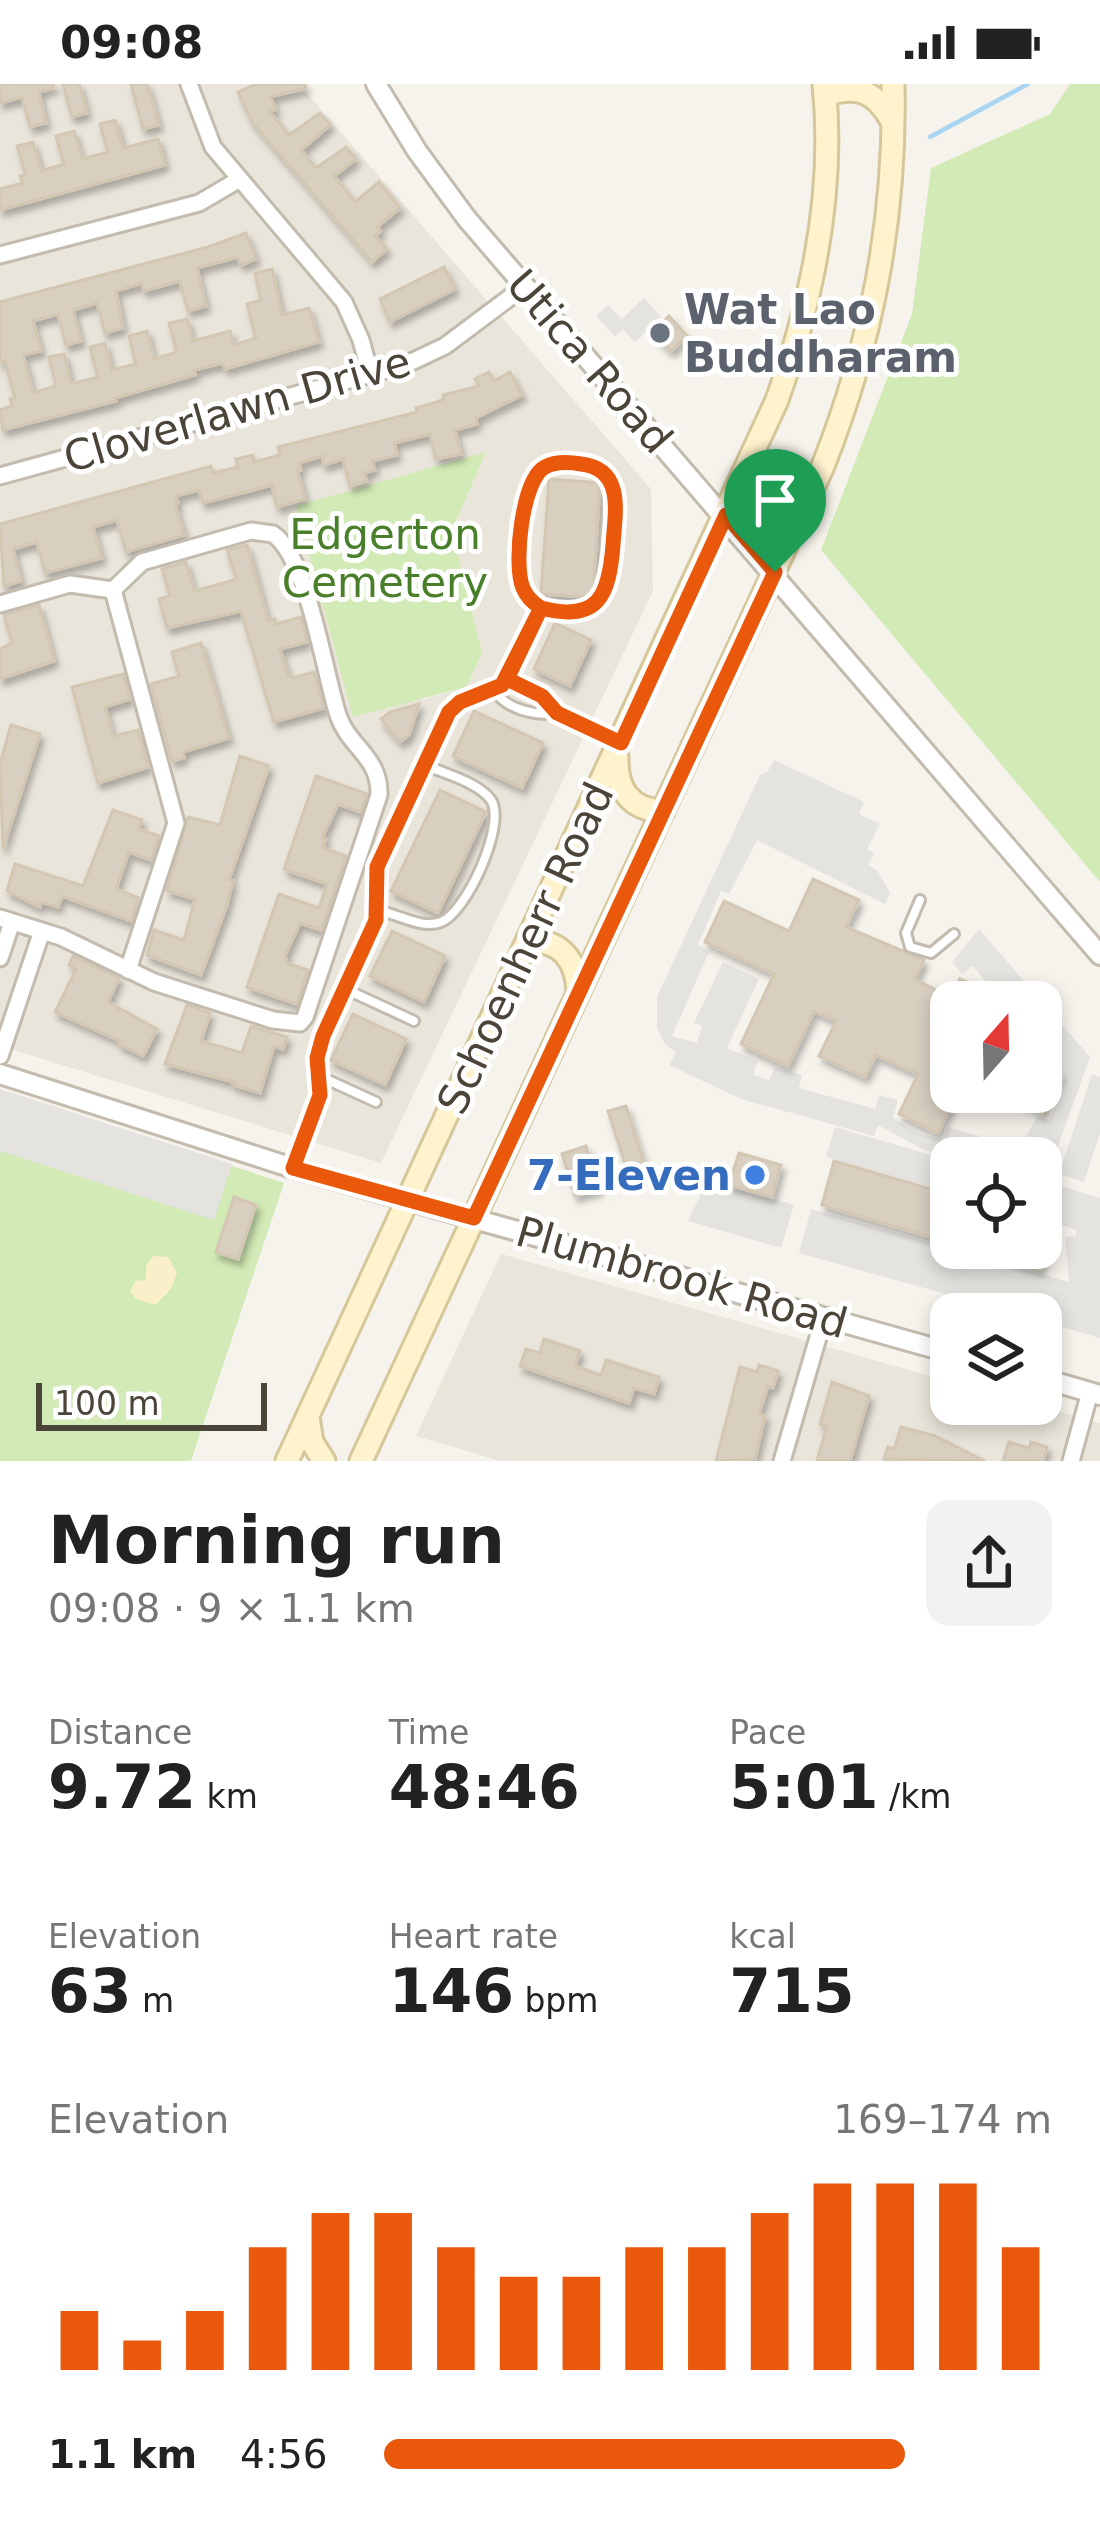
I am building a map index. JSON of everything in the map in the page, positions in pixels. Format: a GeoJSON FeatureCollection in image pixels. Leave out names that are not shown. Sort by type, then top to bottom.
{"type":"FeatureCollection","features":[{"type":"Feature","properties":{"kind":"main road","name":"Schoenherr Road"},"geometry":{"type":"LineString","coordinates":[[361,1461],[824,466],[860,363],[883,263],[893,84]]}},
{"type":"Feature","properties":{"kind":"main road","name":"Schoenherr Road"},"geometry":{"type":"LineString","coordinates":[[287,1461],[777,400],[809,290],[825,162],[825,89]]}},
{"type":"Feature","properties":{"kind":"main road"},"geometry":{"type":"LineString","coordinates":[[825,89],[864,90],[882,104],[894,124]]}},
{"type":"Feature","properties":{"kind":"main road"},"geometry":{"type":"LineString","coordinates":[[620,747],[617,773],[623,793],[637,806],[663,811]]}},
{"type":"Feature","properties":{"kind":"main road"},"geometry":{"type":"LineString","coordinates":[[529,941],[547,942],[565,952],[575,971],[578,994]]}},
{"type":"Feature","properties":{"kind":"main road"},"geometry":{"type":"LineString","coordinates":[[308,1416],[312,1442],[324,1461]]}},
{"type":"Feature","properties":{"kind":"street"},"geometry":{"type":"LineString","coordinates":[[189,84],[214,147],[344,302],[370,373]]}},
{"type":"Feature","properties":{"kind":"street","name":"Utica Road"},"geometry":{"type":"LineString","coordinates":[[376,84],[440,184],[524,286],[726,515],[1100,955]]}},
{"type":"Feature","properties":{"kind":"street"},"geometry":{"type":"LineString","coordinates":[[0,256],[199,203],[240,179]]}},
{"type":"Feature","properties":{"kind":"street","name":"Cloverlawn Drive"},"geometry":{"type":"LineString","coordinates":[[0,476],[407,364],[445,346],[524,286]]}},
{"type":"Feature","properties":{"kind":"street"},"geometry":{"type":"LineString","coordinates":[[0,958],[6,920],[128,970],[274,1020],[300,1023],[379,795],[380,776],[339,718],[297,563],[273,534],[251,531],[142,562],[112,590]]}},
{"type":"Feature","properties":{"kind":"street"},"geometry":{"type":"LineString","coordinates":[[0,604],[70,584],[112,590]]}},
{"type":"Feature","properties":{"kind":"street"},"geometry":{"type":"LineString","coordinates":[[112,590],[176,823],[128,970]]}},
{"type":"Feature","properties":{"kind":"street"},"geometry":{"type":"LineString","coordinates":[[0,1056],[42,931]]}},
{"type":"Feature","properties":{"kind":"street","name":"Plumbrook Road"},"geometry":{"type":"LineString","coordinates":[[0,1074],[293,1168],[930,1347]]}},
{"type":"Feature","properties":{"kind":"street"},"geometry":{"type":"LineString","coordinates":[[782,1461],[824,1317]]}},
{"type":"Feature","properties":{"kind":"street"},"geometry":{"type":"LineString","coordinates":[[1062,1384],[1095,1394],[1071,1461]]}},
{"type":"Feature","properties":{"kind":"lane"},"geometry":{"type":"LineString","coordinates":[[554,463],[592,466],[606,474],[616,498],[608,586],[588,609],[541,608],[520,581],[527,489],[535,474],[554,463]]}},
{"type":"Feature","properties":{"kind":"lane"},"geometry":{"type":"LineString","coordinates":[[293,1168],[318,1103],[319,1049],[378,911],[377,867],[454,706],[494,691],[507,679],[541,608]]}},
{"type":"Feature","properties":{"kind":"lane"},"geometry":{"type":"LineString","coordinates":[[507,679],[620,747]]}},
{"type":"Feature","properties":{"kind":"lane"},"geometry":{"type":"LineString","coordinates":[[494,691],[499,699],[533,714],[557,713]]}},
{"type":"Feature","properties":{"kind":"lane"},"geometry":{"type":"LineString","coordinates":[[378,911],[428,925],[445,921],[459,907],[494,837],[496,813],[488,796],[425,765]]}},
{"type":"Feature","properties":{"kind":"lane"},"geometry":{"type":"LineString","coordinates":[[920,900],[906,933],[910,946],[931,953],[954,934]]}},
{"type":"Feature","properties":{"kind":"lane"},"geometry":{"type":"LineString","coordinates":[[343,988],[414,1021]]}},
{"type":"Feature","properties":{"kind":"lane"},"geometry":{"type":"LineString","coordinates":[[321,1081],[376,1102]]}},
{"type":"Feature","properties":{"kind":"shaded area"},"geometry":{"type":"Polygon","coordinates":[[[0,84],[299,84],[651,489],[653,591],[381,1163],[0,1046],[0,84]],[[485,454],[297,506],[422,700],[466,687],[482,653],[452,530],[485,454]]]}},
{"type":"Feature","properties":{"kind":"shaded area"},"geometry":{"type":"Polygon","coordinates":[[[644,298],[661,317],[635,342],[623,329],[615,336],[596,316],[608,305],[622,319],[644,298]]]}},
{"type":"Feature","properties":{"kind":"shaded area"},"geometry":{"type":"Polygon","coordinates":[[[774,760],[864,802],[859,814],[880,824],[867,849],[874,853],[868,865],[877,870],[890,893],[885,904],[757,840],[729,894],[721,891],[698,945],[709,952],[672,1036],[697,1043],[702,1026],[694,1023],[723,962],[759,979],[727,1048],[758,1061],[753,1074],[769,1080],[775,1067],[802,1075],[799,1088],[875,1109],[879,1095],[898,1100],[893,1118],[932,1137],[930,1151],[878,1125],[874,1136],[741,1099],[669,1065],[676,1053],[657,1028],[657,997],[760,775],[774,760]]]}},
{"type":"Feature","properties":{"kind":"shaded area"},"geometry":{"type":"Polygon","coordinates":[[[979,929],[1024,981],[986,981],[973,966],[962,974],[952,962],[979,929]]]}},
{"type":"Feature","properties":{"kind":"shaded area"},"geometry":{"type":"Polygon","coordinates":[[[1062,1025],[1090,1057],[1061,1137],[1026,1137],[1037,1116],[1049,1120],[1052,1113],[1062,1113],[1062,1025]]]}},
{"type":"Feature","properties":{"kind":"shaded area"},"geometry":{"type":"Polygon","coordinates":[[[1092,1074],[1100,1077],[1100,1133],[1084,1182],[1062,1175],[1092,1074]]]}},
{"type":"Feature","properties":{"kind":"shaded area"},"geometry":{"type":"Polygon","coordinates":[[[0,1089],[232,1164],[214,1220],[0,1151],[0,1089]]]}},
{"type":"Feature","properties":{"kind":"shaded area"},"geometry":{"type":"Polygon","coordinates":[[[835,1127],[930,1155],[930,1187],[826,1157],[835,1127]]]}},
{"type":"Feature","properties":{"kind":"shaded area"},"geometry":{"type":"Polygon","coordinates":[[[948,1127],[981,1137],[945,1137],[948,1127]]]}},
{"type":"Feature","properties":{"kind":"shaded area"},"geometry":{"type":"Polygon","coordinates":[[[708,1180],[794,1205],[781,1248],[688,1221],[708,1180]]]}},
{"type":"Feature","properties":{"kind":"shaded area"},"geometry":{"type":"Polygon","coordinates":[[[1062,1186],[1100,1198],[1100,1338],[1062,1327],[1062,1293],[942,1293],[799,1253],[811,1209],[930,1243],[930,1269],[1023,1269],[1069,1282],[1065,1237],[1076,1236],[1077,1230],[1062,1225],[1062,1186]]]}},
{"type":"Feature","properties":{"kind":"shaded area"},"geometry":{"type":"Polygon","coordinates":[[[501,1254],[930,1376],[930,1425],[1062,1425],[1062,1413],[1100,1423],[1100,1461],[500,1461],[416,1436],[501,1254]]]}},
{"type":"Feature","properties":{"kind":"green space"},"geometry":{"type":"Polygon","coordinates":[[[1070,84],[1100,84],[1100,882],[821,550],[912,314],[931,168],[1050,114],[1070,84]]]}},
{"type":"Feature","properties":{"kind":"green space","name":"Edgerton Cemetery"},"geometry":{"type":"Polygon","coordinates":[[[486,452],[452,530],[482,653],[466,687],[353,717],[296,506],[486,452]]]}},
{"type":"Feature","properties":{"kind":"green space"},"geometry":{"type":"Polygon","coordinates":[[[0,1090],[284,1183],[191,1461],[0,1461],[0,1090]]]}},
{"type":"Feature","properties":{"kind":"sand"},"geometry":{"type":"Polygon","coordinates":[[[153,1256],[168,1257],[177,1273],[171,1289],[155,1305],[130,1292],[135,1281],[146,1280],[146,1266],[153,1256]]]}},
{"type":"Feature","properties":{"kind":"building"},"geometry":{"type":"Polygon","coordinates":[[[0,84],[53,84],[39,92],[46,123],[30,127],[22,97],[0,103],[0,84]]]}},
{"type":"Feature","properties":{"kind":"building"},"geometry":{"type":"Polygon","coordinates":[[[63,84],[79,84],[87,113],[72,117],[63,84]]]}},
{"type":"Feature","properties":{"kind":"building"},"geometry":{"type":"Polygon","coordinates":[[[131,84],[147,84],[159,125],[143,129],[131,84]]]}},
{"type":"Feature","properties":{"kind":"building"},"geometry":{"type":"Polygon","coordinates":[[[256,84],[305,84],[306,88],[270,97],[276,109],[270,112],[289,135],[320,113],[330,125],[301,150],[316,168],[346,147],[356,159],[334,176],[355,202],[379,182],[400,208],[377,227],[381,231],[375,236],[387,249],[372,262],[252,122],[238,92],[256,84]]]}},
{"type":"Feature","properties":{"kind":"building"},"geometry":{"type":"Polygon","coordinates":[[[115,120],[123,148],[158,139],[165,165],[0,210],[0,189],[23,183],[20,176],[26,175],[17,146],[33,142],[41,171],[64,164],[56,136],[74,131],[82,159],[108,152],[100,124],[115,120]]]}},
{"type":"Feature","properties":{"kind":"building"},"geometry":{"type":"Polygon","coordinates":[[[246,233],[256,259],[241,265],[238,257],[197,268],[206,306],[188,311],[180,281],[144,291],[142,283],[116,291],[123,328],[105,333],[97,303],[73,310],[81,341],[66,345],[58,314],[33,321],[41,351],[23,355],[33,393],[56,386],[49,357],[64,354],[71,384],[98,377],[90,347],[105,343],[112,370],[136,364],[129,336],[147,331],[154,359],[177,352],[169,323],[187,319],[193,341],[230,331],[234,345],[256,338],[247,304],[261,300],[255,273],[272,269],[282,315],[309,308],[319,342],[225,369],[223,363],[194,370],[195,375],[116,401],[3,430],[0,410],[12,406],[10,399],[15,398],[5,361],[0,362],[0,302],[246,233]]]}},
{"type":"Feature","properties":{"kind":"building"},"geometry":{"type":"Polygon","coordinates":[[[444,267],[455,289],[390,322],[380,299],[444,267]]]}},
{"type":"Feature","properties":{"kind":"building"},"geometry":{"type":"Polygon","coordinates":[[[669,316],[687,336],[671,351],[652,332],[669,316]]]}},
{"type":"Feature","properties":{"kind":"building"},"geometry":{"type":"Polygon","coordinates":[[[489,372],[494,381],[510,372],[522,395],[476,418],[477,424],[455,430],[461,454],[436,459],[430,434],[394,443],[397,455],[372,461],[375,470],[364,473],[367,481],[350,486],[343,459],[324,465],[322,456],[299,463],[305,499],[277,507],[272,485],[203,503],[199,490],[176,496],[184,535],[126,552],[117,520],[93,527],[102,558],[45,573],[37,542],[13,549],[21,581],[4,586],[0,524],[211,466],[213,473],[238,467],[236,459],[253,455],[254,462],[280,455],[278,447],[417,412],[416,408],[444,399],[443,395],[479,386],[475,379],[489,372]]]}},
{"type":"Feature","properties":{"kind":"building"},"geometry":{"type":"Polygon","coordinates":[[[549,479],[600,483],[593,593],[588,597],[541,594],[549,479]]]}},
{"type":"Feature","properties":{"kind":"building"},"geometry":{"type":"Polygon","coordinates":[[[247,545],[268,621],[275,619],[276,624],[301,617],[307,642],[280,649],[288,675],[314,672],[324,708],[274,722],[241,611],[167,628],[159,599],[170,596],[162,569],[186,562],[194,591],[231,581],[236,578],[227,550],[247,545]]]}},
{"type":"Feature","properties":{"kind":"building"},"geometry":{"type":"Polygon","coordinates":[[[39,605],[54,661],[0,679],[0,649],[12,643],[4,615],[39,605]]]}},
{"type":"Feature","properties":{"kind":"building"},"geometry":{"type":"Polygon","coordinates":[[[555,623],[591,640],[570,686],[534,669],[555,623]]]}},
{"type":"Feature","properties":{"kind":"building"},"geometry":{"type":"Polygon","coordinates":[[[201,643],[229,738],[183,752],[184,758],[172,761],[151,684],[179,676],[172,652],[201,643]]]}},
{"type":"Feature","properties":{"kind":"building"},"geometry":{"type":"Polygon","coordinates":[[[123,674],[130,699],[105,707],[113,736],[138,730],[148,767],[98,783],[72,687],[123,674]]]}},
{"type":"Feature","properties":{"kind":"building"},"geometry":{"type":"Polygon","coordinates":[[[419,704],[409,735],[400,742],[381,719],[419,704]]]}},
{"type":"Feature","properties":{"kind":"building"},"geometry":{"type":"Polygon","coordinates":[[[474,711],[543,743],[522,788],[453,756],[474,711]]]}},
{"type":"Feature","properties":{"kind":"building"},"geometry":{"type":"Polygon","coordinates":[[[11,725],[40,734],[3,849],[0,764],[11,725]]]}},
{"type":"Feature","properties":{"kind":"building"},"geometry":{"type":"Polygon","coordinates":[[[240,756],[269,766],[201,975],[147,955],[154,930],[184,940],[195,899],[167,891],[188,817],[220,825],[240,756]]]}},
{"type":"Feature","properties":{"kind":"building"},"geometry":{"type":"Polygon","coordinates":[[[316,776],[367,794],[361,812],[338,804],[322,838],[326,839],[323,848],[346,856],[321,930],[300,923],[285,956],[287,963],[308,970],[297,1004],[247,987],[279,894],[319,908],[327,884],[284,869],[316,776]]]}},
{"type":"Feature","properties":{"kind":"building"},"geometry":{"type":"Polygon","coordinates":[[[440,790],[486,812],[438,913],[391,891],[440,790]]]}},
{"type":"Feature","properties":{"kind":"building"},"geometry":{"type":"Polygon","coordinates":[[[113,810],[142,820],[138,829],[159,836],[151,860],[129,852],[116,889],[139,898],[131,921],[62,896],[58,907],[41,902],[40,907],[7,891],[15,864],[83,886],[113,810]]]}},
{"type":"Feature","properties":{"kind":"building"},"geometry":{"type":"Polygon","coordinates":[[[813,879],[859,900],[846,927],[924,960],[915,979],[930,987],[930,1113],[947,1113],[938,1133],[899,1114],[918,1074],[876,1055],[865,1077],[819,1056],[836,1021],[814,1011],[788,1066],[741,1044],[774,974],[705,942],[724,901],[789,931],[813,879]]]}},
{"type":"Feature","properties":{"kind":"building"},"geometry":{"type":"Polygon","coordinates":[[[392,931],[445,956],[424,1002],[370,976],[392,931]]]}},
{"type":"Feature","properties":{"kind":"building"},"geometry":{"type":"Polygon","coordinates":[[[73,956],[119,978],[108,1002],[157,1029],[143,1056],[55,1012],[76,969],[69,965],[73,956]]]}},
{"type":"Feature","properties":{"kind":"building"},"geometry":{"type":"Polygon","coordinates":[[[187,1005],[210,1013],[201,1041],[242,1053],[251,1026],[287,1037],[283,1049],[274,1046],[260,1093],[165,1064],[187,1005]]]}},
{"type":"Feature","properties":{"kind":"building"},"geometry":{"type":"Polygon","coordinates":[[[353,1014],[406,1039],[385,1085],[331,1060],[353,1014]]]}},
{"type":"Feature","properties":{"kind":"building"},"geometry":{"type":"Polygon","coordinates":[[[626,1106],[647,1173],[630,1179],[608,1111],[626,1106]]]}},
{"type":"Feature","properties":{"kind":"building"},"geometry":{"type":"Polygon","coordinates":[[[586,1146],[599,1189],[575,1196],[562,1154],[586,1146]]]}},
{"type":"Feature","properties":{"kind":"building","name":"7-Eleven"},"geometry":{"type":"Polygon","coordinates":[[[739,1153],[781,1165],[772,1197],[729,1185],[739,1153]]]}},
{"type":"Feature","properties":{"kind":"building"},"geometry":{"type":"Polygon","coordinates":[[[834,1161],[930,1189],[930,1237],[822,1205],[834,1161]]]}},
{"type":"Feature","properties":{"kind":"building"},"geometry":{"type":"Polygon","coordinates":[[[234,1197],[256,1205],[238,1259],[216,1252],[234,1197]]]}},
{"type":"Feature","properties":{"kind":"building"},"geometry":{"type":"Polygon","coordinates":[[[544,1339],[580,1351],[575,1366],[601,1375],[606,1360],[659,1377],[654,1394],[634,1388],[629,1403],[520,1366],[526,1349],[540,1353],[544,1339]]]}},
{"type":"Feature","properties":{"kind":"building"},"geometry":{"type":"Polygon","coordinates":[[[759,1365],[778,1371],[759,1414],[765,1416],[755,1459],[716,1461],[740,1367],[757,1372],[759,1365]]]}},
{"type":"Feature","properties":{"kind":"building"},"geometry":{"type":"Polygon","coordinates":[[[832,1382],[869,1396],[850,1461],[817,1461],[827,1426],[820,1424],[832,1382]]]}},
{"type":"Feature","properties":{"kind":"building"},"geometry":{"type":"Polygon","coordinates":[[[901,1427],[935,1436],[985,1461],[884,1459],[888,1447],[894,1449],[901,1427]]]}},
{"type":"Feature","properties":{"kind":"building"},"geometry":{"type":"Polygon","coordinates":[[[1009,1442],[1047,1447],[1043,1461],[1003,1461],[1009,1442]]]}},
{"type":"Feature","properties":{"kind":"waterway"},"geometry":{"type":"LineString","coordinates":[[930,137],[1028,84]]}},
{"type":"Feature","properties":{"kind":"place","name":"Wat Lao Buddharam"},"geometry":{"type":"Point","coordinates":[660,333]}},
{"type":"Feature","properties":{"kind":"place","name":"7-Eleven"},"geometry":{"type":"Point","coordinates":[755,1175]}},
{"type":"Feature","properties":{"kind":"route"},"geometry":{"type":"LineString","coordinates":[[775,572],[474,1218],[293,1168],[320,1095],[317,1058],[323,1036],[376,920],[377,867],[449,712],[467,698],[502,685],[541,608],[588,609],[608,586],[616,498],[610,479],[584,464],[554,463],[535,474],[526,496],[520,581],[541,608],[507,679],[542,696],[557,713],[621,743],[726,515],[775,572]]}}]}
